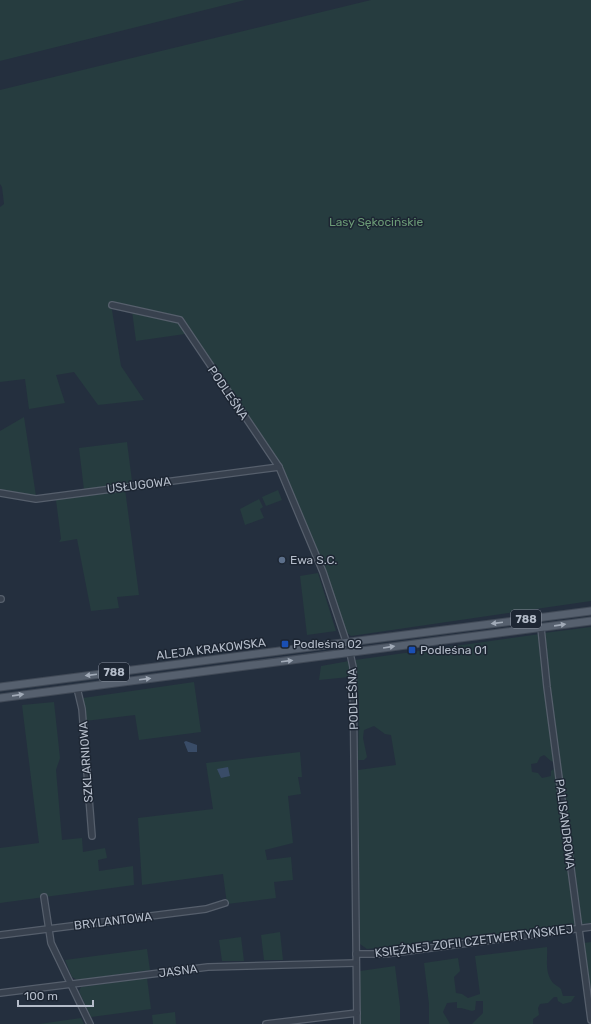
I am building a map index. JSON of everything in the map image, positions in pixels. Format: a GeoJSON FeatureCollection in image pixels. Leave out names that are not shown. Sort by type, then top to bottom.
{"type":"FeatureCollection","features":[{"type":"Feature","properties":{"kind":"main road","name":"ALEJA KRAKOWSKA"},"geometry":{"type":"LineString","coordinates":[[0,687],[591,611]]}},
{"type":"Feature","properties":{"kind":"main road","name":"ALEJA KRAKOWSKA"},"geometry":{"type":"LineString","coordinates":[[0,698],[591,621]]}},
{"type":"Feature","properties":{"kind":"street","name":"PODLEŚNA"},"geometry":{"type":"LineString","coordinates":[[112,305],[180,320],[279,467],[323,572],[350,653],[354,715],[357,1024]]}},
{"type":"Feature","properties":{"kind":"street","name":"USŁUGOWA"},"geometry":{"type":"LineString","coordinates":[[0,493],[36,498],[279,467]]}},
{"type":"Feature","properties":{"kind":"street","name":"PALISANDROWA"},"geometry":{"type":"LineString","coordinates":[[541,628],[546,687],[591,1020]]}},
{"type":"Feature","properties":{"kind":"street","name":"SZKLARNIOWA"},"geometry":{"type":"LineString","coordinates":[[77,688],[82,709],[92,836]]}},
{"type":"Feature","properties":{"kind":"street"},"geometry":{"type":"LineString","coordinates":[[44,897],[51,943],[90,1024]]}},
{"type":"Feature","properties":{"kind":"street","name":"BRYLANTOWA"},"geometry":{"type":"LineString","coordinates":[[0,935],[206,909],[225,903]]}},
{"type":"Feature","properties":{"kind":"street","name":"KSIĘŻNEJ ZOFII CZETWERTYŃSKIEJ"},"geometry":{"type":"LineString","coordinates":[[356,954],[385,954],[591,927]]}},
{"type":"Feature","properties":{"kind":"street","name":"JASNA"},"geometry":{"type":"LineString","coordinates":[[0,993],[208,967],[356,962]]}},
{"type":"Feature","properties":{"kind":"street"},"geometry":{"type":"LineString","coordinates":[[266,1024],[357,1013]]}},
{"type":"Feature","properties":{"kind":"green space"},"geometry":{"type":"Polygon","coordinates":[[[0,0],[245,0],[0,61],[0,0]]]}},
{"type":"Feature","properties":{"kind":"green space","name":"Lasy Sękocińskie"},"geometry":{"type":"Polygon","coordinates":[[[371,0],[591,0],[591,601],[351,636],[346,632],[312,537],[277,458],[182,319],[111,304],[121,366],[144,400],[98,405],[74,372],[56,375],[65,403],[29,409],[25,379],[0,382],[0,207],[4,204],[2,187],[0,184],[0,90],[371,0]]]}},
{"type":"Feature","properties":{"kind":"green space"},"geometry":{"type":"Polygon","coordinates":[[[132,311],[177,321],[185,334],[136,341],[132,311]]]}},
{"type":"Feature","properties":{"kind":"green space"},"geometry":{"type":"Polygon","coordinates":[[[24,417],[36,496],[0,490],[0,431],[24,417]]]}},
{"type":"Feature","properties":{"kind":"green space"},"geometry":{"type":"Polygon","coordinates":[[[127,442],[132,481],[127,484],[84,490],[79,448],[127,442]]]}},
{"type":"Feature","properties":{"kind":"green space"},"geometry":{"type":"Polygon","coordinates":[[[125,489],[139,595],[117,597],[119,608],[91,611],[77,539],[59,542],[61,539],[56,500],[53,498],[125,489]]]}},
{"type":"Feature","properties":{"kind":"green space"},"geometry":{"type":"Polygon","coordinates":[[[278,490],[282,500],[266,506],[262,497],[278,490]]]}},
{"type":"Feature","properties":{"kind":"green space"},"geometry":{"type":"Polygon","coordinates":[[[259,499],[263,507],[260,509],[264,518],[245,525],[240,509],[259,499]]]}},
{"type":"Feature","properties":{"kind":"green space"},"geometry":{"type":"Polygon","coordinates":[[[318,573],[336,631],[307,635],[300,576],[318,573]]]}},
{"type":"Feature","properties":{"kind":"green space"},"geometry":{"type":"Polygon","coordinates":[[[591,627],[591,923],[581,924],[552,717],[544,633],[591,627]]]}},
{"type":"Feature","properties":{"kind":"green space"},"geometry":{"type":"Polygon","coordinates":[[[540,634],[554,762],[544,755],[540,757],[537,763],[531,764],[532,772],[538,773],[542,778],[551,776],[551,771],[555,768],[575,925],[367,949],[360,944],[358,770],[396,765],[391,735],[385,734],[374,726],[364,730],[363,738],[367,757],[364,760],[358,760],[359,704],[355,660],[540,634]]]}},
{"type":"Feature","properties":{"kind":"green space"},"geometry":{"type":"Polygon","coordinates":[[[349,661],[349,677],[319,680],[321,666],[349,661]]]}},
{"type":"Feature","properties":{"kind":"green space"},"geometry":{"type":"Polygon","coordinates":[[[194,682],[201,732],[139,740],[135,715],[85,721],[83,698],[194,682]]]}},
{"type":"Feature","properties":{"kind":"green space"},"geometry":{"type":"Polygon","coordinates":[[[54,702],[60,758],[56,770],[62,840],[82,838],[83,852],[105,848],[107,858],[98,860],[99,871],[133,866],[134,885],[0,903],[0,848],[39,843],[22,705],[54,702]]]}},
{"type":"Feature","properties":{"kind":"green space"},"geometry":{"type":"Polygon","coordinates":[[[300,752],[302,777],[298,777],[301,794],[288,796],[293,843],[265,850],[267,860],[291,857],[293,880],[274,882],[276,898],[227,904],[223,874],[142,885],[138,818],[213,809],[206,763],[300,752]]]}},
{"type":"Feature","properties":{"kind":"green space"},"geometry":{"type":"Polygon","coordinates":[[[280,932],[283,960],[264,960],[261,935],[280,932]]]}},
{"type":"Feature","properties":{"kind":"green space"},"geometry":{"type":"Polygon","coordinates":[[[241,937],[244,961],[222,961],[219,940],[241,937]]]}},
{"type":"Feature","properties":{"kind":"green space"},"geometry":{"type":"Polygon","coordinates":[[[591,942],[591,997],[584,943],[591,942]]]}},
{"type":"Feature","properties":{"kind":"green space"},"geometry":{"type":"Polygon","coordinates":[[[547,947],[547,970],[550,979],[561,989],[563,996],[575,996],[571,1002],[563,1004],[558,1001],[557,997],[554,997],[548,1003],[540,1004],[538,1008],[539,1015],[533,1019],[533,1024],[472,1024],[483,1013],[483,1001],[476,1001],[475,1010],[472,1011],[457,1008],[457,1002],[447,1003],[443,1012],[450,1024],[429,1024],[429,1004],[424,963],[458,958],[460,971],[454,977],[456,993],[462,994],[468,998],[480,994],[475,956],[547,947]]]}},
{"type":"Feature","properties":{"kind":"green space"},"geometry":{"type":"Polygon","coordinates":[[[147,949],[150,970],[77,980],[72,977],[65,960],[147,949]]]}},
{"type":"Feature","properties":{"kind":"green space"},"geometry":{"type":"Polygon","coordinates":[[[395,966],[400,1006],[400,1024],[360,1024],[360,971],[395,966]]]}},
{"type":"Feature","properties":{"kind":"green space"},"geometry":{"type":"Polygon","coordinates":[[[147,978],[151,1009],[91,1017],[79,991],[81,987],[147,978]]]}},
{"type":"Feature","properties":{"kind":"green space"},"geometry":{"type":"Polygon","coordinates":[[[175,1012],[176,1024],[153,1024],[152,1015],[175,1012]]]}},
{"type":"Feature","properties":{"kind":"green space"},"geometry":{"type":"Polygon","coordinates":[[[81,1018],[84,1024],[39,1024],[81,1018]]]}},
{"type":"Feature","properties":{"kind":"water"},"geometry":{"type":"Polygon","coordinates":[[[186,741],[197,745],[197,752],[188,752],[184,742],[186,741]]]}},
{"type":"Feature","properties":{"kind":"water"},"geometry":{"type":"Polygon","coordinates":[[[228,767],[230,776],[221,778],[217,769],[228,767]]]}},
{"type":"Feature","properties":{"kind":"place","name":"Ewa S.C."},"geometry":{"type":"Point","coordinates":[282,560]}},
{"type":"Feature","properties":{"kind":"place","name":"Podleśna 02"},"geometry":{"type":"Point","coordinates":[285,644]}},
{"type":"Feature","properties":{"kind":"place","name":"Podleśna 01"},"geometry":{"type":"Point","coordinates":[412,650]}}]}
